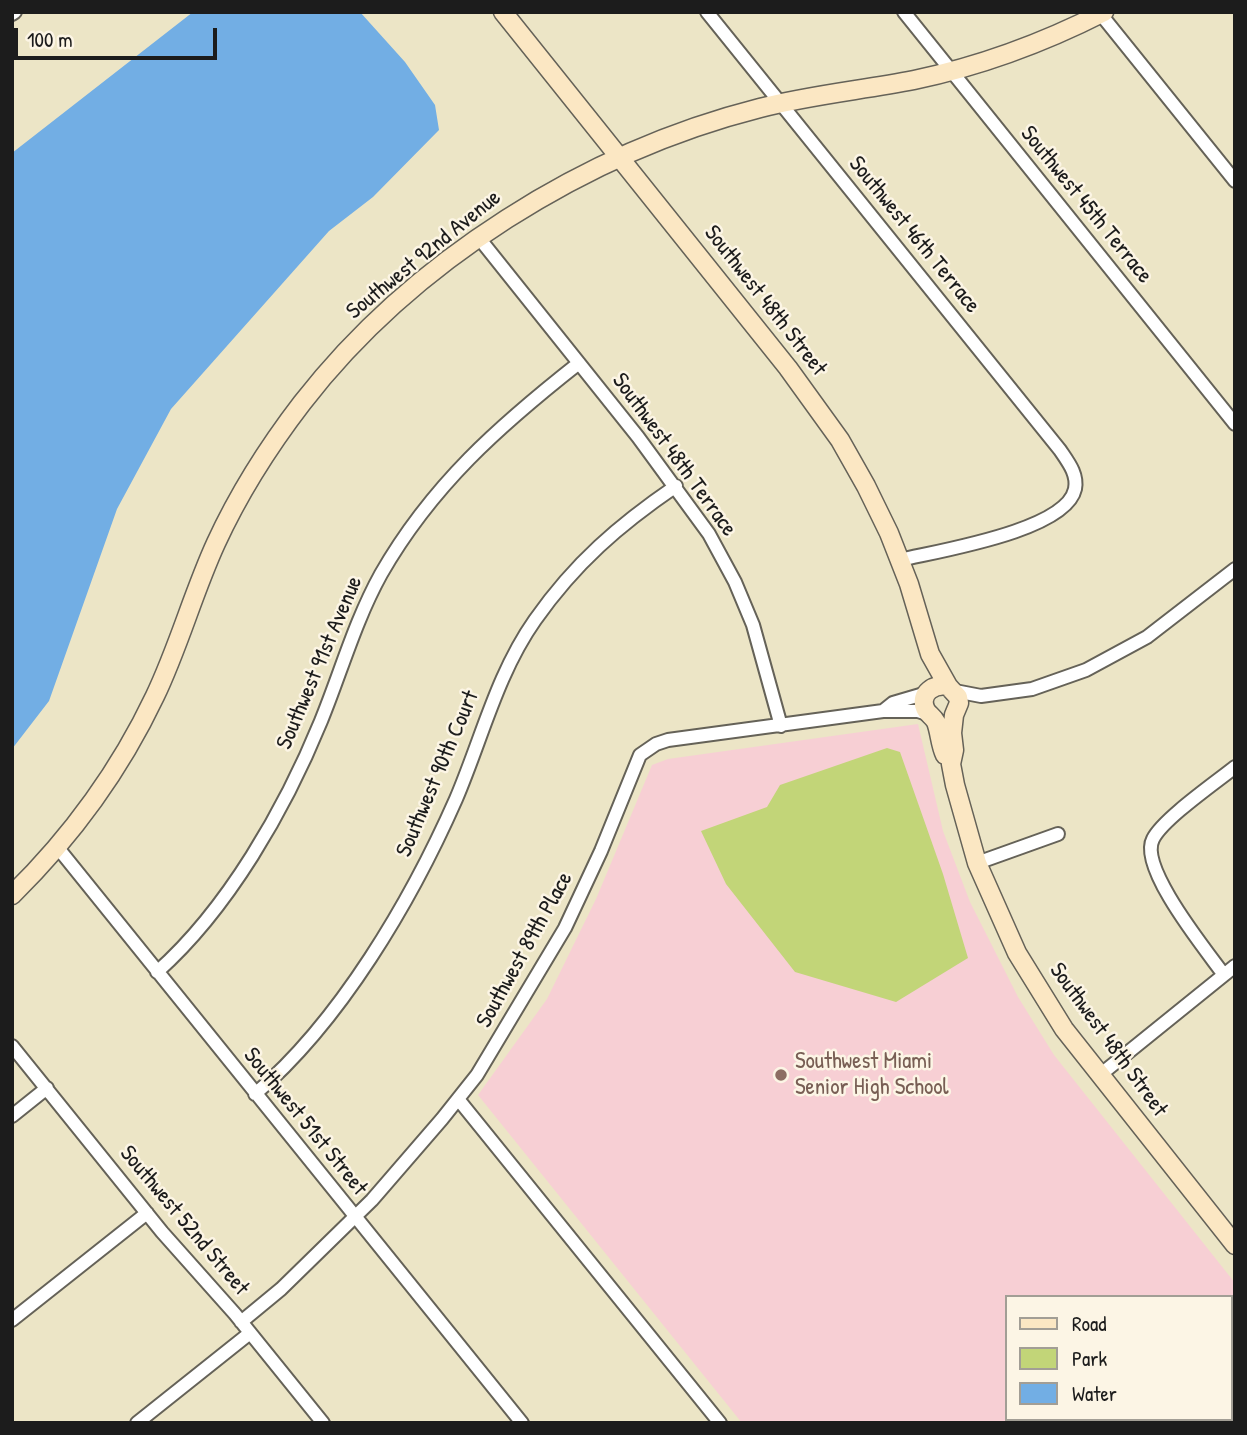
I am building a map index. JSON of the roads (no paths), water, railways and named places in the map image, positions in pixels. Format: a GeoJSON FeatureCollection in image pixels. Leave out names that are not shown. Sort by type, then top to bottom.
{"type":"FeatureCollection","features":[{"type":"Feature","properties":{"kind":"street","name":"Southwest 48th Street"},"geometry":{"type":"LineString","coordinates":[[503,12],[824,416],[866,486],[900,560],[930,654],[958,697],[952,733],[954,750],[951,764]]}},
{"type":"Feature","properties":{"kind":"street","name":"Southwest 46th Terrace"},"geometry":{"type":"LineString","coordinates":[[707,12],[1060,450],[1073,471],[1075,489],[1066,506],[1039,522],[999,536],[900,560]]}},
{"type":"Feature","properties":{"kind":"street","name":"Southwest 45th Terrace"},"geometry":{"type":"LineString","coordinates":[[904,12],[1235,424]]}},
{"type":"Feature","properties":{"kind":"street","name":"Southwest 92nd Avenue"},"geometry":{"type":"LineString","coordinates":[[12,895],[58,848],[99,794],[135,736],[164,677],[217,542],[268,450],[308,395],[353,344],[392,307],[479,238],[551,191],[619,158],[712,122],[781,103],[950,71],[1025,48],[1101,13]]}},
{"type":"Feature","properties":{"kind":"street"},"geometry":{"type":"LineString","coordinates":[[1101,13],[1235,181]]}},
{"type":"Feature","properties":{"kind":"street","name":"Southwest 48th Terrace"},"geometry":{"type":"LineString","coordinates":[[479,238],[676,486],[709,534],[735,582],[762,651],[781,726]]}},
{"type":"Feature","properties":{"kind":"street","name":"Southwest 91st Avenue"},"geometry":{"type":"LineString","coordinates":[[157,972],[183,948],[201,926],[246,864],[267,829],[319,725],[359,617],[380,576],[411,526],[445,482],[484,442],[579,363]]}},
{"type":"Feature","properties":{"kind":"street","name":"Southwest 90th Court"},"geometry":{"type":"LineString","coordinates":[[255,1094],[287,1065],[335,1006],[406,897],[456,797],[507,667],[534,621],[588,554],[622,524],[676,486]]}},
{"type":"Feature","properties":{"kind":"street"},"geometry":{"type":"LineString","coordinates":[[928,691],[936,685],[981,696],[1049,684],[1109,660],[1167,623],[1235,569]]}},
{"type":"Feature","properties":{"kind":"street","name":"Southwest 48th Street"},"geometry":{"type":"LineString","coordinates":[[930,654],[927,662],[928,691],[924,700],[925,708],[932,717],[943,751],[951,764],[977,863],[1003,924],[1031,978],[1064,1029],[1235,1245]]}},
{"type":"Feature","properties":{"kind":"street","name":"Southwest 89th Place"},"geometry":{"type":"LineString","coordinates":[[883,711],[893,703],[928,691]]}},
{"type":"Feature","properties":{"kind":"street"},"geometry":{"type":"LineString","coordinates":[[932,717],[945,720],[981,696]]}},
{"type":"Feature","properties":{"kind":"street","name":"Southwest 89th Place"},"geometry":{"type":"LineString","coordinates":[[241,1321],[281,1289],[392,1178],[458,1099],[493,1050],[565,928],[593,871],[640,755],[656,744],[668,740],[883,711],[918,711],[932,717]]}},
{"type":"Feature","properties":{"kind":"street"},"geometry":{"type":"LineString","coordinates":[[1224,975],[1165,889],[1152,862],[1150,850],[1160,828],[1235,767]]}},
{"type":"Feature","properties":{"kind":"street"},"geometry":{"type":"LineString","coordinates":[[977,863],[1058,834]]}},
{"type":"Feature","properties":{"kind":"street","name":"Southwest 51st Street"},"geometry":{"type":"LineString","coordinates":[[58,848],[522,1423]]}},
{"type":"Feature","properties":{"kind":"street"},"geometry":{"type":"LineString","coordinates":[[1100,1075],[1235,966]]}},
{"type":"Feature","properties":{"kind":"street","name":"Southwest 52nd Street"},"geometry":{"type":"LineString","coordinates":[[12,1046],[147,1213],[241,1321],[323,1423]]}},
{"type":"Feature","properties":{"kind":"street"},"geometry":{"type":"LineString","coordinates":[[12,1116],[47,1088]]}},
{"type":"Feature","properties":{"kind":"street"},"geometry":{"type":"LineString","coordinates":[[458,1099],[720,1423]]}},
{"type":"Feature","properties":{"kind":"street"},"geometry":{"type":"LineString","coordinates":[[12,1320],[147,1213]]}},
{"type":"Feature","properties":{"kind":"street"},"geometry":{"type":"LineString","coordinates":[[137,1423],[250,1333]]}},
{"type":"Feature","properties":{"kind":"water"},"geometry":{"type":"Polygon","coordinates":[[[193,12],[360,12],[405,62],[435,105],[439,130],[373,197],[329,231],[171,409],[117,509],[49,701],[12,749],[12,153],[193,12]]]}},
{"type":"Feature","properties":{"kind":"place","name":"Southwest Miami Senior High School"},"geometry":{"type":"Point","coordinates":[781,1075]}}]}
